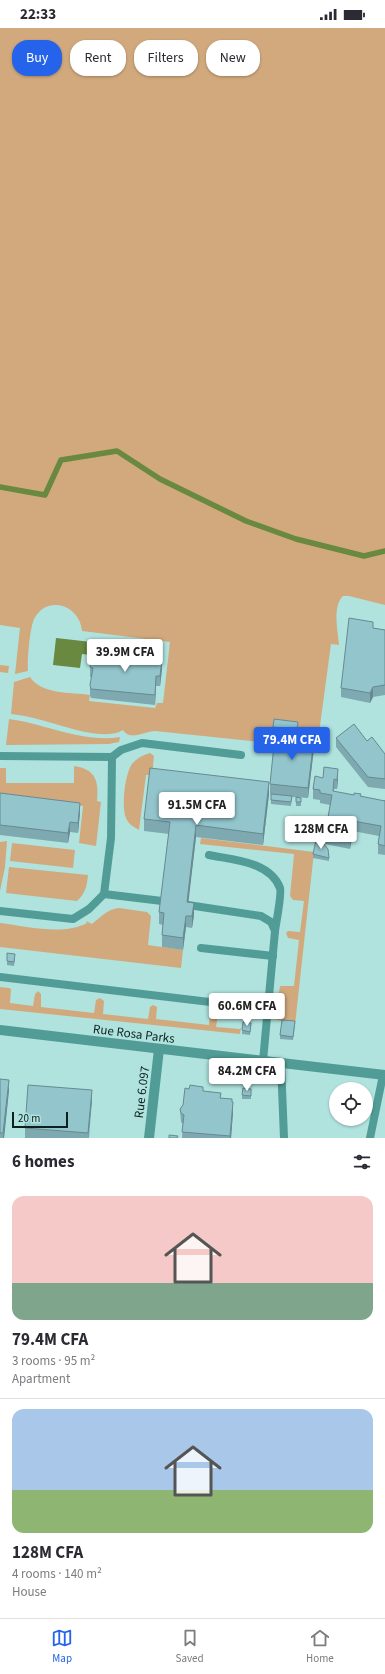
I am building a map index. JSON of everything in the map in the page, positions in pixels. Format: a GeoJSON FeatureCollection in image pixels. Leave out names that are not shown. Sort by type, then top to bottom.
{"type":"FeatureCollection","features":[{"type":"Feature","properties":{"kind":"street","name":"Rue Rosa Parks"},"geometry":{"type":"LineString","coordinates":[[0,1030],[384,1075]]}},
{"type":"Feature","properties":{"kind":"street","name":"Rue 6.097"},"geometry":{"type":"LineString","coordinates":[[149,1138],[159,1049]]}},
{"type":"Feature","properties":{"kind":"lane"},"geometry":{"type":"LineString","coordinates":[[0,756],[112,757],[121,750],[142,743],[241,755]]}},
{"type":"Feature","properties":{"kind":"lane"},"geometry":{"type":"LineString","coordinates":[[0,911],[73,919],[90,909],[104,894],[111,838],[112,757]]}},
{"type":"Feature","properties":{"kind":"lane"},"geometry":{"type":"LineString","coordinates":[[209,855],[259,866],[271,875],[280,888],[263,1061]]}},
{"type":"Feature","properties":{"kind":"lane"},"geometry":{"type":"LineString","coordinates":[[104,894],[162,901]]}},
{"type":"Feature","properties":{"kind":"lane"},"geometry":{"type":"LineString","coordinates":[[188,905],[261,916],[271,922],[275,931]]}},
{"type":"Feature","properties":{"kind":"lane"},"geometry":{"type":"LineString","coordinates":[[201,948],[273,956]]}},
{"type":"Feature","properties":{"kind":"lane"},"geometry":{"type":"LineString","coordinates":[[0,977],[268,1008]]}},
{"type":"Feature","properties":{"kind":"lane"},"geometry":{"type":"LineString","coordinates":[[281,1063],[284,1138]]}},
{"type":"Feature","properties":{"kind":"lane"},"geometry":{"type":"LineString","coordinates":[[370,1138],[384,1075]]}},
{"type":"Feature","properties":{"kind":"shaded area"},"geometry":{"type":"Polygon","coordinates":[[[0,28],[385,28],[385,605],[349,596],[343,596],[340,601],[336,619],[339,645],[331,644],[317,748],[155,731],[137,735],[129,735],[123,730],[115,733],[94,733],[71,729],[30,717],[11,714],[14,682],[30,677],[35,683],[49,690],[90,695],[89,701],[155,708],[157,703],[163,703],[170,642],[82,631],[80,622],[69,609],[54,605],[40,611],[34,619],[29,644],[28,671],[15,674],[20,628],[0,625],[0,28]]]}},
{"type":"Feature","properties":{"kind":"shaded area"},"geometry":{"type":"Polygon","coordinates":[[[56,638],[153,649],[151,662],[82,654],[80,668],[53,665],[56,638]]]}},
{"type":"Feature","properties":{"kind":"shaded area"},"geometry":{"type":"Polygon","coordinates":[[[0,665],[9,666],[8,673],[0,672],[0,665]]]}},
{"type":"Feature","properties":{"kind":"shaded area"},"geometry":{"type":"Polygon","coordinates":[[[9,719],[23,721],[78,735],[106,738],[120,737],[119,742],[109,744],[6,745],[9,719]]]}},
{"type":"Feature","properties":{"kind":"shaded area"},"geometry":{"type":"Polygon","coordinates":[[[150,753],[154,756],[152,775],[146,775],[139,830],[130,824],[126,818],[124,790],[127,775],[132,764],[140,757],[150,753]]]}},
{"type":"Feature","properties":{"kind":"shaded area"},"geometry":{"type":"Polygon","coordinates":[[[74,766],[87,770],[91,773],[96,782],[97,801],[101,802],[96,846],[79,843],[83,806],[0,796],[0,768],[6,768],[6,783],[74,783],[74,766]]]}},
{"type":"Feature","properties":{"kind":"shaded area"},"geometry":{"type":"Polygon","coordinates":[[[201,838],[314,852],[295,1025],[275,1019],[280,986],[294,986],[299,940],[288,938],[286,933],[288,931],[300,932],[304,901],[293,900],[290,896],[294,854],[200,844],[201,838]]]}},
{"type":"Feature","properties":{"kind":"shaded area"},"geometry":{"type":"Polygon","coordinates":[[[7,841],[5,867],[0,891],[0,842],[7,841]]]}},
{"type":"Feature","properties":{"kind":"shaded area"},"geometry":{"type":"Polygon","coordinates":[[[12,843],[75,850],[73,868],[10,861],[12,843]]]}},
{"type":"Feature","properties":{"kind":"shaded area"},"geometry":{"type":"Polygon","coordinates":[[[9,867],[88,875],[87,883],[84,893],[77,901],[6,893],[9,867]]]}},
{"type":"Feature","properties":{"kind":"shaded area"},"geometry":{"type":"Polygon","coordinates":[[[119,908],[147,912],[151,916],[148,945],[183,950],[181,968],[0,947],[0,923],[44,929],[67,929],[87,923],[86,921],[92,924],[101,916],[119,908]]]}},
{"type":"Feature","properties":{"kind":"shaded area"},"geometry":{"type":"Polygon","coordinates":[[[0,987],[11,989],[10,1003],[33,1006],[35,994],[38,991],[41,994],[41,1007],[94,1013],[96,1000],[100,998],[104,1001],[103,1014],[148,1019],[150,1007],[153,1005],[157,1007],[156,1019],[209,1025],[210,1013],[215,1011],[218,1014],[216,1027],[240,1029],[241,1027],[240,1034],[0,1009],[0,987]]]}},
{"type":"Feature","properties":{"kind":"building"},"geometry":{"type":"Polygon","coordinates":[[[349,618],[373,622],[373,628],[385,630],[385,685],[373,687],[370,693],[341,688],[349,618]]]}},
{"type":"Feature","properties":{"kind":"building"},"geometry":{"type":"Polygon","coordinates":[[[92,652],[162,659],[160,676],[156,676],[155,695],[91,689],[90,685],[93,668],[90,667],[92,652]]]}},
{"type":"Feature","properties":{"kind":"building"},"geometry":{"type":"Polygon","coordinates":[[[274,719],[298,722],[297,730],[273,727],[274,719]]]}},
{"type":"Feature","properties":{"kind":"building"},"geometry":{"type":"Polygon","coordinates":[[[354,724],[367,741],[372,737],[385,754],[385,779],[368,777],[336,738],[354,724]]]}},
{"type":"Feature","properties":{"kind":"building"},"geometry":{"type":"Polygon","coordinates":[[[275,735],[314,739],[308,788],[270,784],[275,735]]]}},
{"type":"Feature","properties":{"kind":"building"},"geometry":{"type":"Polygon","coordinates":[[[324,767],[338,769],[337,780],[334,779],[333,791],[354,795],[354,793],[361,794],[360,796],[385,801],[385,846],[378,844],[381,826],[353,821],[350,839],[325,834],[332,795],[320,793],[320,790],[313,789],[315,776],[323,778],[324,767]]]}},
{"type":"Feature","properties":{"kind":"building"},"geometry":{"type":"Polygon","coordinates":[[[150,768],[269,782],[263,834],[196,825],[187,902],[194,903],[192,916],[186,916],[183,938],[162,935],[164,913],[159,912],[170,822],[144,819],[150,768]]]}},
{"type":"Feature","properties":{"kind":"building"},"geometry":{"type":"Polygon","coordinates":[[[0,793],[80,803],[78,823],[70,822],[68,833],[0,825],[0,793]]]}},
{"type":"Feature","properties":{"kind":"building"},"geometry":{"type":"Polygon","coordinates":[[[271,794],[292,796],[291,802],[271,800],[271,794]]]}},
{"type":"Feature","properties":{"kind":"building"},"geometry":{"type":"Polygon","coordinates":[[[296,797],[301,798],[301,802],[296,802],[296,797]]]}},
{"type":"Feature","properties":{"kind":"building"},"geometry":{"type":"Polygon","coordinates":[[[316,840],[322,842],[328,849],[329,858],[313,854],[316,840]]]}},
{"type":"Feature","properties":{"kind":"building"},"geometry":{"type":"Polygon","coordinates":[[[7,953],[15,954],[14,962],[7,961],[7,953]]]}},
{"type":"Feature","properties":{"kind":"building"},"geometry":{"type":"Polygon","coordinates":[[[282,1020],[295,1021],[293,1037],[280,1035],[282,1020]]]}},
{"type":"Feature","properties":{"kind":"building"},"geometry":{"type":"Polygon","coordinates":[[[243,1022],[251,1023],[250,1032],[242,1030],[243,1022]]]}},
{"type":"Feature","properties":{"kind":"building"},"geometry":{"type":"Polygon","coordinates":[[[0,1079],[9,1080],[3,1133],[0,1133],[0,1079]]]}},
{"type":"Feature","properties":{"kind":"building"},"geometry":{"type":"Polygon","coordinates":[[[28,1085],[92,1090],[88,1133],[25,1128],[28,1085]]]}},
{"type":"Feature","properties":{"kind":"building"},"geometry":{"type":"Polygon","coordinates":[[[190,1085],[203,1087],[203,1091],[221,1093],[220,1098],[232,1099],[230,1136],[182,1132],[184,1115],[181,1113],[180,1109],[183,1105],[185,1088],[189,1089],[190,1085]]]}},
{"type":"Feature","properties":{"kind":"building"},"geometry":{"type":"Polygon","coordinates":[[[243,1088],[251,1089],[251,1096],[242,1095],[243,1088]]]}},
{"type":"Feature","properties":{"kind":"building"},"geometry":{"type":"Polygon","coordinates":[[[169,1135],[178,1136],[177,1138],[169,1138],[169,1135]]]}},
{"type":"Feature","properties":{"kind":"waterway"},"geometry":{"type":"LineString","coordinates":[[0,487],[45,495],[61,460],[117,451],[160,479],[246,521],[296,539],[364,556],[385,551]]}}]}
